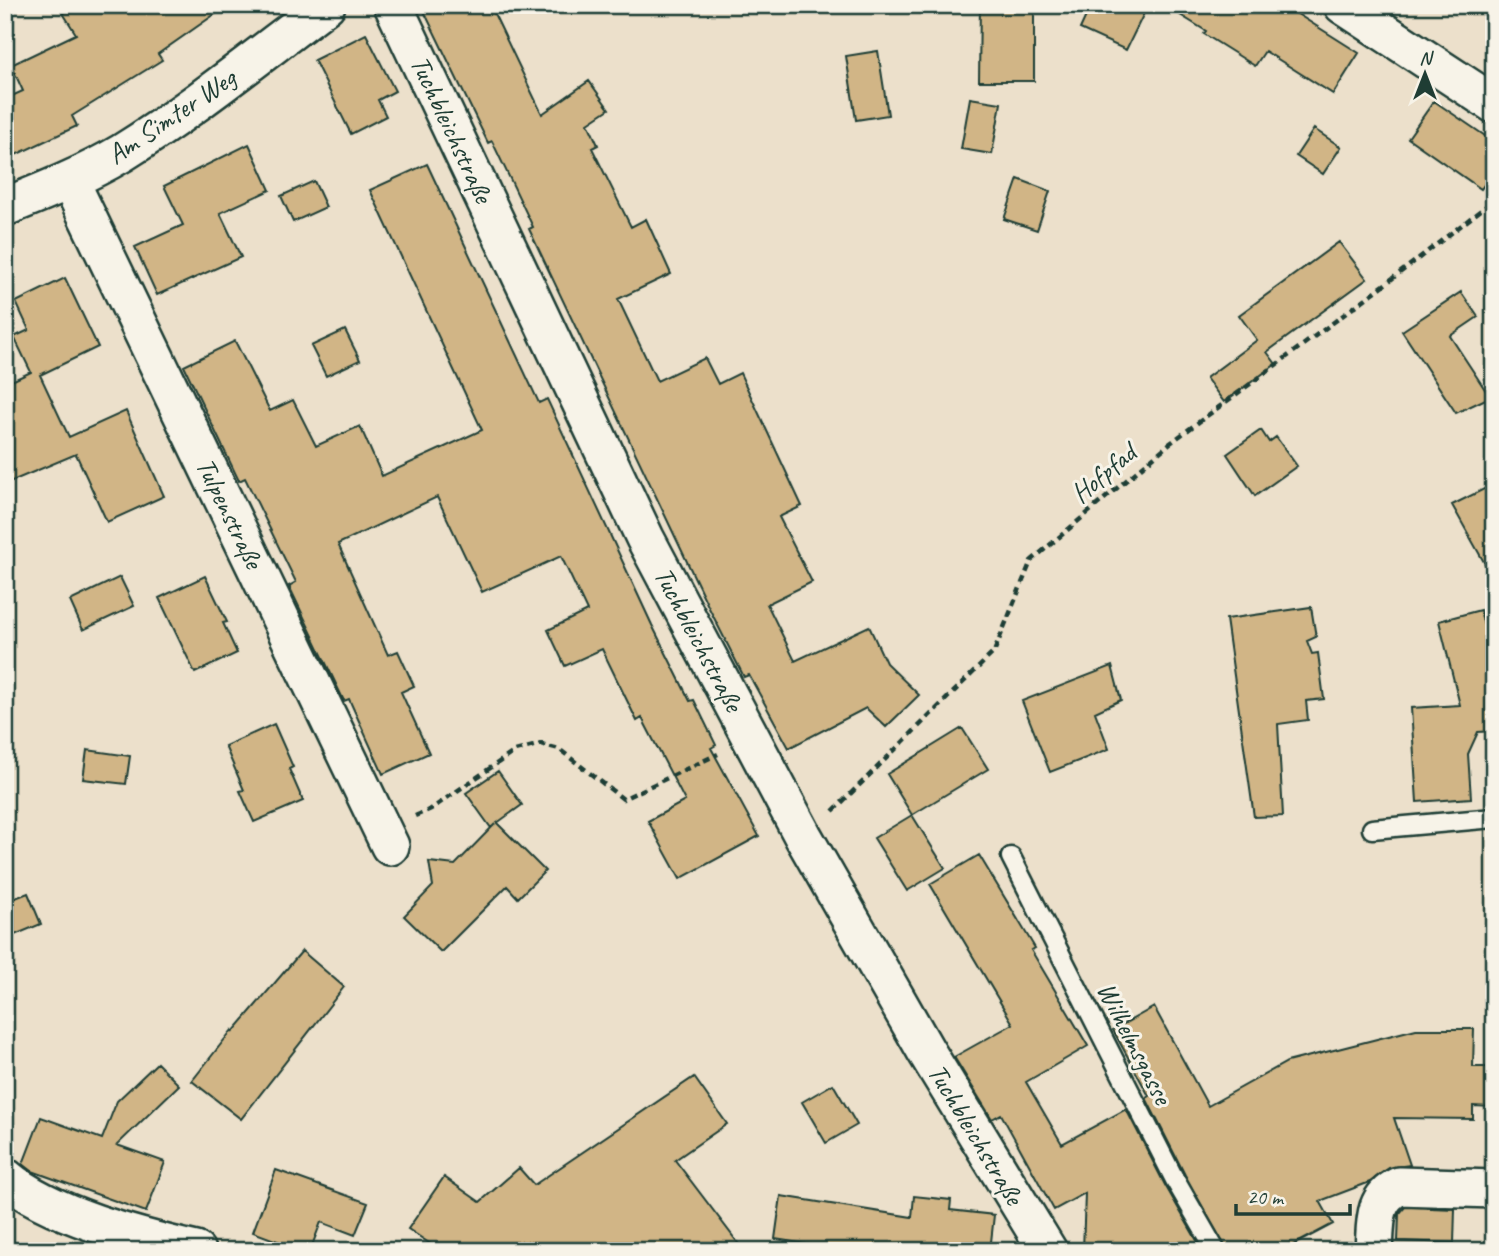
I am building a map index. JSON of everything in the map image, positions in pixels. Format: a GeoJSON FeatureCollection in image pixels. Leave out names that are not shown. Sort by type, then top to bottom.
{"type":"FeatureCollection","features":[{"type":"Feature","properties":{"kind":"street","name":"Am Simter Weg"},"geometry":{"type":"LineString","coordinates":[[5,207],[71,181],[122,153],[327,5]]}},
{"type":"Feature","properties":{"kind":"street","name":"Tuchbleichstraße"},"geometry":{"type":"LineString","coordinates":[[393,5],[645,538],[803,836],[926,1051],[1048,1251]]}},
{"type":"Feature","properties":{"kind":"street"},"geometry":{"type":"LineString","coordinates":[[1343,5],[1494,104]]}},
{"type":"Feature","properties":{"kind":"street","name":"Tulpenstraße"},"geometry":{"type":"LineString","coordinates":[[71,181],[387,839]]}},
{"type":"Feature","properties":{"kind":"street"},"geometry":{"type":"LineString","coordinates":[[5,1177],[46,1201],[93,1222],[196,1251]]}},
{"type":"Feature","properties":{"kind":"street"},"geometry":{"type":"LineString","coordinates":[[1374,1251],[1376,1217],[1381,1200],[1388,1191],[1399,1185],[1494,1189]]}},
{"type":"Feature","properties":{"kind":"lane"},"geometry":{"type":"LineString","coordinates":[[1373,830],[1494,818]]}},
{"type":"Feature","properties":{"kind":"lane","name":"Wilhelmsgasse"},"geometry":{"type":"LineString","coordinates":[[1011,857],[1175,1181],[1216,1251]]}},
{"type":"Feature","properties":{"kind":"path","name":"Hofpfad"},"geometry":{"type":"LineString","coordinates":[[803,836],[823,821],[994,652],[1031,561],[1169,444],[1494,200]]}},
{"type":"Feature","properties":{"kind":"path"},"geometry":{"type":"LineString","coordinates":[[387,839],[515,751],[541,744],[559,749],[623,799],[751,738]]}},
{"type":"Feature","properties":{"kind":"building"},"geometry":{"type":"Polygon","coordinates":[[[58,5],[228,5],[158,54],[162,60],[72,116],[77,126],[5,160],[5,99],[23,91],[11,65],[76,34],[58,5]]]}},
{"type":"Feature","properties":{"kind":"building"},"geometry":{"type":"Polygon","coordinates":[[[421,5],[490,5],[542,114],[589,81],[609,109],[588,123],[598,145],[592,148],[631,227],[646,219],[671,274],[618,299],[657,381],[705,358],[718,384],[740,373],[802,506],[779,517],[812,582],[767,604],[795,661],[869,626],[886,663],[919,695],[886,727],[866,708],[789,748],[749,675],[744,677],[709,608],[529,229],[533,227],[492,141],[488,143],[421,5]]]}},
{"type":"Feature","properties":{"kind":"building"},"geometry":{"type":"Polygon","coordinates":[[[980,5],[1034,5],[1034,81],[979,81],[980,5]]]}},
{"type":"Feature","properties":{"kind":"building"},"geometry":{"type":"Polygon","coordinates":[[[1091,5],[1148,5],[1126,50],[1080,29],[1091,5]]]}},
{"type":"Feature","properties":{"kind":"building"},"geometry":{"type":"Polygon","coordinates":[[[1164,5],[1283,5],[1359,53],[1333,94],[1265,51],[1255,66],[1164,5]]]}},
{"type":"Feature","properties":{"kind":"building"},"geometry":{"type":"Polygon","coordinates":[[[366,34],[395,91],[378,100],[386,116],[351,134],[314,60],[366,34]]]}},
{"type":"Feature","properties":{"kind":"building"},"geometry":{"type":"Polygon","coordinates":[[[878,51],[888,115],[856,120],[846,56],[878,51]]]}},
{"type":"Feature","properties":{"kind":"building"},"geometry":{"type":"Polygon","coordinates":[[[970,98],[1001,103],[992,154],[961,149],[970,98]]]}},
{"type":"Feature","properties":{"kind":"building"},"geometry":{"type":"Polygon","coordinates":[[[1434,101],[1494,142],[1494,171],[1481,189],[1408,138],[1434,101]]]}},
{"type":"Feature","properties":{"kind":"building"},"geometry":{"type":"Polygon","coordinates":[[[1314,129],[1341,147],[1323,174],[1296,156],[1314,129]]]}},
{"type":"Feature","properties":{"kind":"building"},"geometry":{"type":"Polygon","coordinates":[[[249,144],[270,190],[220,213],[241,257],[157,295],[135,247],[183,225],[164,186],[249,144]]]}},
{"type":"Feature","properties":{"kind":"building"},"geometry":{"type":"Polygon","coordinates":[[[427,164],[539,403],[547,399],[652,625],[690,701],[694,700],[716,745],[711,748],[759,836],[680,879],[648,821],[685,801],[642,718],[637,721],[602,649],[565,666],[548,630],[587,611],[561,556],[482,592],[437,497],[338,544],[388,655],[398,651],[414,686],[401,692],[429,753],[383,774],[349,699],[344,701],[289,586],[296,582],[245,478],[239,481],[184,366],[235,341],[270,411],[293,400],[316,446],[360,426],[382,476],[482,430],[370,190],[427,164]]]}},
{"type":"Feature","properties":{"kind":"building"},"geometry":{"type":"Polygon","coordinates":[[[1018,179],[1050,191],[1037,230],[1004,219],[1018,179]]]}},
{"type":"Feature","properties":{"kind":"building"},"geometry":{"type":"Polygon","coordinates":[[[314,181],[326,207],[293,222],[281,196],[314,181]]]}},
{"type":"Feature","properties":{"kind":"building"},"geometry":{"type":"Polygon","coordinates":[[[1339,242],[1367,279],[1267,352],[1276,364],[1224,402],[1206,378],[1257,340],[1239,315],[1339,242]]]}},
{"type":"Feature","properties":{"kind":"building"},"geometry":{"type":"Polygon","coordinates":[[[65,278],[98,347],[40,375],[69,437],[126,411],[164,496],[107,522],[76,454],[5,484],[5,384],[31,372],[14,337],[29,330],[16,302],[65,278]]]}},
{"type":"Feature","properties":{"kind":"building"},"geometry":{"type":"Polygon","coordinates":[[[1461,292],[1478,317],[1450,336],[1490,397],[1456,413],[1402,331],[1461,292]]]}},
{"type":"Feature","properties":{"kind":"building"},"geometry":{"type":"Polygon","coordinates":[[[345,330],[360,360],[326,376],[311,346],[345,330]]]}},
{"type":"Feature","properties":{"kind":"building"},"geometry":{"type":"Polygon","coordinates":[[[1261,430],[1269,442],[1276,437],[1297,466],[1255,496],[1227,454],[1261,430]]]}},
{"type":"Feature","properties":{"kind":"building"},"geometry":{"type":"Polygon","coordinates":[[[1494,484],[1494,580],[1452,505],[1494,484]]]}},
{"type":"Feature","properties":{"kind":"building"},"geometry":{"type":"Polygon","coordinates":[[[205,576],[227,622],[223,623],[237,653],[195,673],[159,598],[205,576]]]}},
{"type":"Feature","properties":{"kind":"building"},"geometry":{"type":"Polygon","coordinates":[[[120,577],[134,606],[83,630],[70,601],[120,577]]]}},
{"type":"Feature","properties":{"kind":"building"},"geometry":{"type":"Polygon","coordinates":[[[1311,607],[1316,637],[1307,641],[1312,654],[1318,653],[1324,699],[1306,701],[1308,720],[1278,724],[1283,816],[1254,817],[1226,619],[1311,607]]]}},
{"type":"Feature","properties":{"kind":"building"},"geometry":{"type":"Polygon","coordinates":[[[1480,610],[1494,665],[1494,731],[1478,732],[1468,754],[1471,798],[1417,802],[1411,708],[1460,705],[1439,621],[1480,610]]]}},
{"type":"Feature","properties":{"kind":"building"},"geometry":{"type":"Polygon","coordinates":[[[1112,666],[1121,700],[1095,712],[1109,749],[1050,772],[1022,701],[1112,666]]]}},
{"type":"Feature","properties":{"kind":"building"},"geometry":{"type":"Polygon","coordinates":[[[274,724],[293,767],[289,769],[303,801],[254,822],[225,746],[274,724]]]}},
{"type":"Feature","properties":{"kind":"building"},"geometry":{"type":"Polygon","coordinates":[[[962,728],[988,769],[912,815],[887,774],[962,728]]]}},
{"type":"Feature","properties":{"kind":"building"},"geometry":{"type":"Polygon","coordinates":[[[87,750],[130,756],[126,784],[83,779],[87,750]]]}},
{"type":"Feature","properties":{"kind":"building"},"geometry":{"type":"Polygon","coordinates":[[[498,771],[522,805],[497,823],[545,871],[518,898],[507,886],[441,952],[404,916],[433,886],[429,862],[455,865],[495,824],[491,828],[466,793],[498,771]]]}},
{"type":"Feature","properties":{"kind":"building"},"geometry":{"type":"Polygon","coordinates":[[[912,815],[945,868],[907,891],[874,838],[912,815]]]}},
{"type":"Feature","properties":{"kind":"building"},"geometry":{"type":"Polygon","coordinates":[[[979,855],[1035,948],[1031,950],[1088,1046],[1026,1082],[1062,1144],[1126,1109],[1203,1251],[1083,1251],[1085,1193],[1054,1210],[1001,1114],[992,1119],[954,1057],[1013,1024],[930,884],[979,855]]]}},
{"type":"Feature","properties":{"kind":"building"},"geometry":{"type":"Polygon","coordinates":[[[28,893],[41,924],[5,939],[5,902],[28,893]]]}},
{"type":"Feature","properties":{"kind":"building"},"geometry":{"type":"Polygon","coordinates":[[[302,951],[344,987],[241,1119],[192,1081],[232,1030],[233,1032],[302,951]]]}},
{"type":"Feature","properties":{"kind":"building"},"geometry":{"type":"Polygon","coordinates":[[[1154,1007],[1208,1106],[1287,1062],[1416,1029],[1474,1029],[1473,1067],[1494,1067],[1494,1107],[1473,1106],[1473,1119],[1394,1118],[1410,1165],[1389,1168],[1370,1182],[1320,1201],[1333,1224],[1282,1251],[1227,1251],[1185,1175],[1146,1098],[1149,1096],[1113,1030],[1154,1007]]]}},
{"type":"Feature","properties":{"kind":"building"},"geometry":{"type":"Polygon","coordinates":[[[157,1063],[179,1085],[117,1145],[165,1162],[146,1212],[32,1171],[23,1164],[41,1117],[102,1139],[117,1101],[157,1063]]]}},
{"type":"Feature","properties":{"kind":"building"},"geometry":{"type":"Polygon","coordinates":[[[694,1077],[727,1124],[675,1160],[744,1251],[441,1251],[408,1229],[444,1177],[480,1202],[519,1168],[534,1185],[694,1077]]]}},
{"type":"Feature","properties":{"kind":"building"},"geometry":{"type":"Polygon","coordinates":[[[833,1084],[857,1125],[826,1143],[802,1102],[833,1084]]]}},
{"type":"Feature","properties":{"kind":"building"},"geometry":{"type":"Polygon","coordinates":[[[276,1170],[368,1203],[355,1235],[321,1222],[310,1251],[304,1251],[253,1232],[276,1170]]]}},
{"type":"Feature","properties":{"kind":"building"},"geometry":{"type":"Polygon","coordinates":[[[781,1196],[912,1217],[914,1196],[951,1200],[950,1210],[994,1215],[990,1251],[849,1251],[775,1239],[781,1196]]]}},
{"type":"Feature","properties":{"kind":"building"},"geometry":{"type":"Polygon","coordinates":[[[1405,1207],[1455,1209],[1454,1243],[1398,1241],[1399,1214],[1405,1207]]]}}]}
